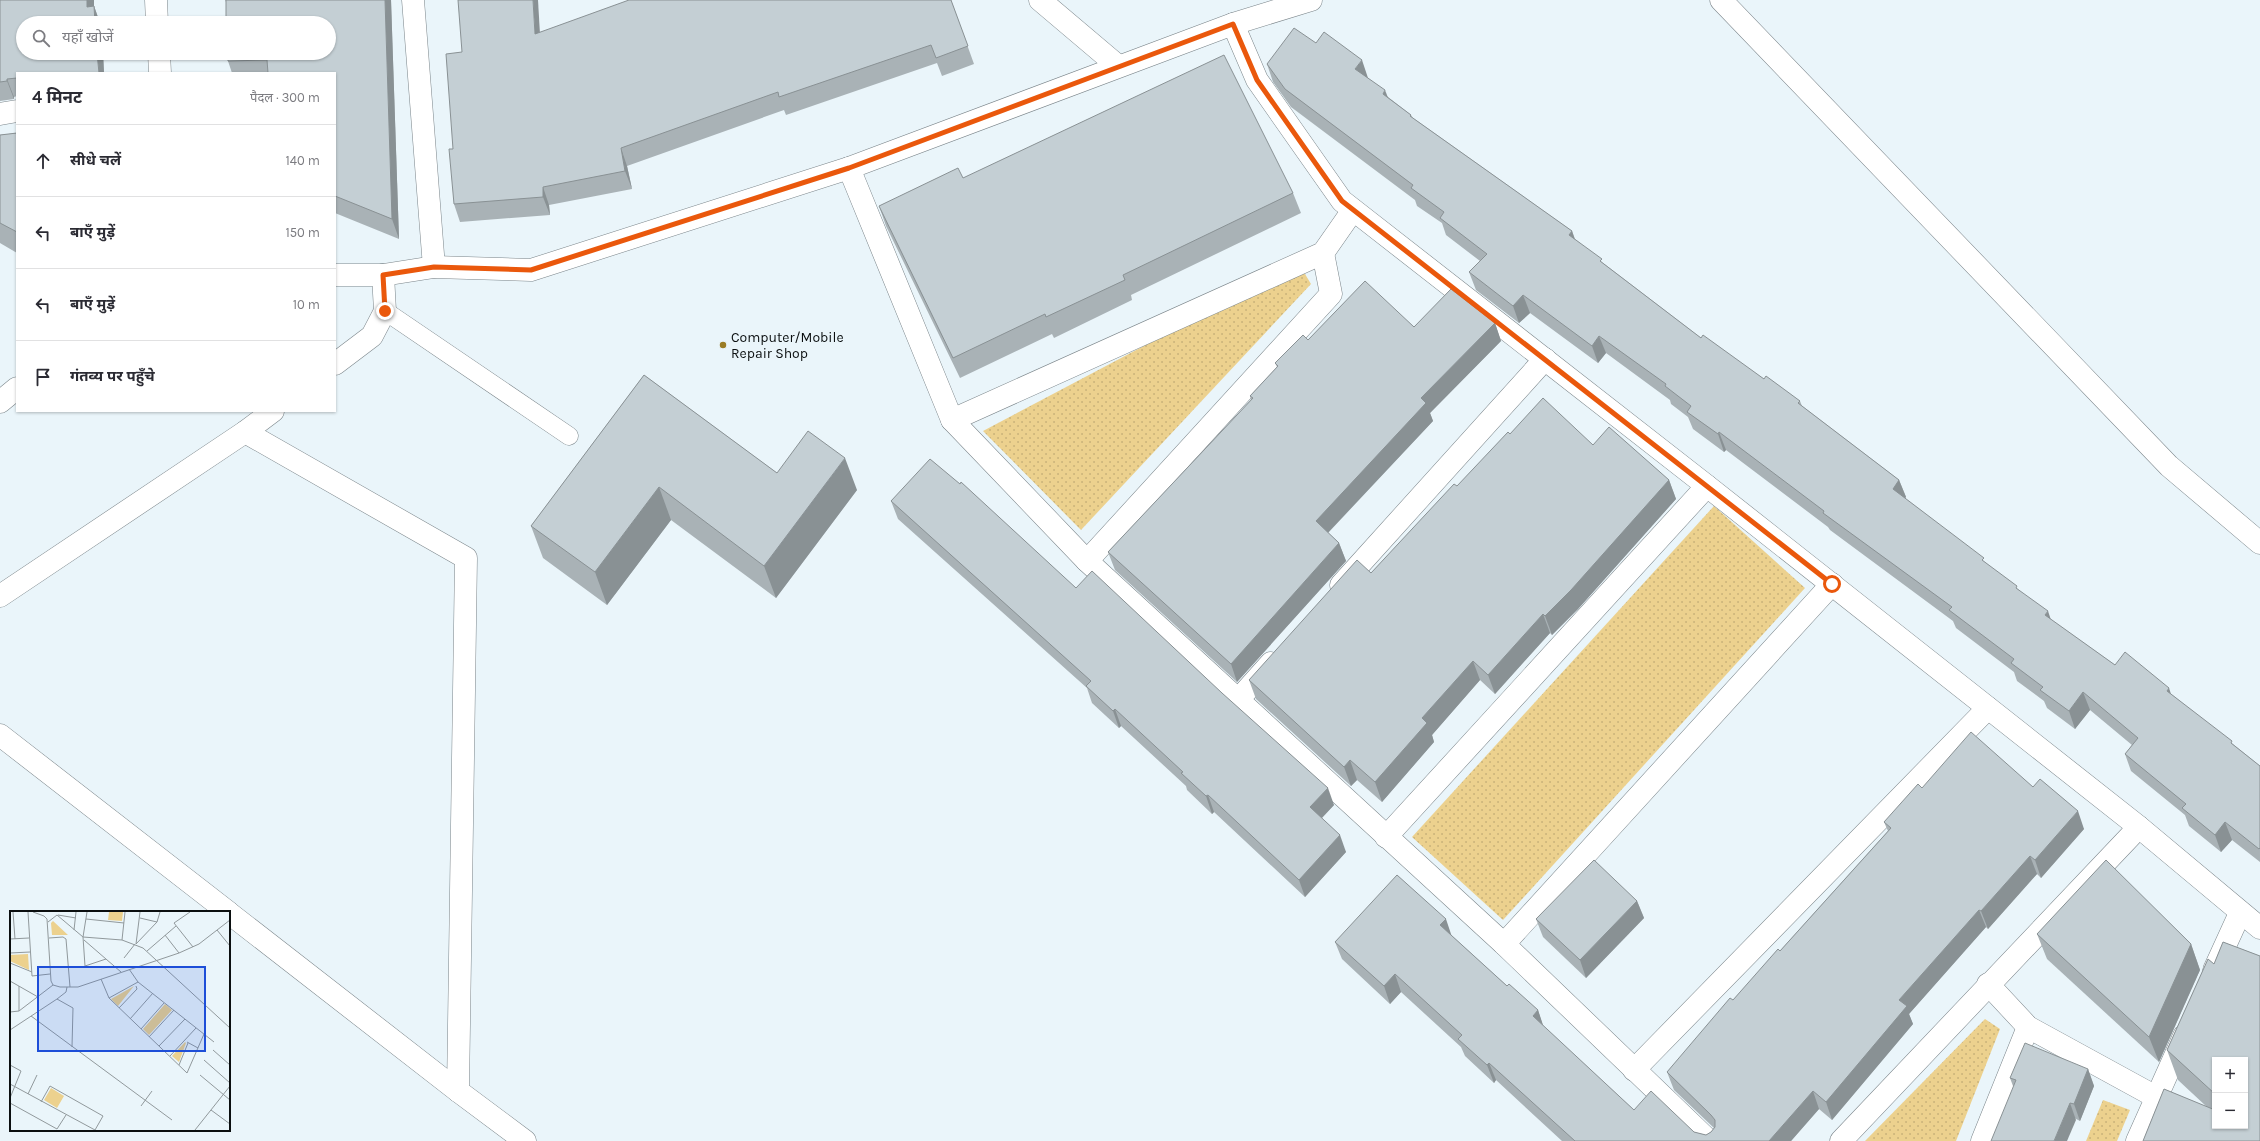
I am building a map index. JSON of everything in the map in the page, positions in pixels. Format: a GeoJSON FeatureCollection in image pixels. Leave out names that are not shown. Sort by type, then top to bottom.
{"type":"FeatureCollection","features":[{"type":"Feature","properties":{"kind":"street"},"geometry":{"type":"LineString","coordinates":[[156,0],[157,16]]}},
{"type":"Feature","properties":{"kind":"street"},"geometry":{"type":"LineString","coordinates":[[414,0],[434,267]]}},
{"type":"Feature","properties":{"kind":"street"},"geometry":{"type":"LineString","coordinates":[[1040,0],[1118,66]]}},
{"type":"Feature","properties":{"kind":"street"},"geometry":{"type":"LineString","coordinates":[[336,275],[383,275],[434,267],[531,270],[849,168],[1233,24],[1311,0]]}},
{"type":"Feature","properties":{"kind":"street"},"geometry":{"type":"LineString","coordinates":[[1721,0],[2169,466],[2260,543]]}},
{"type":"Feature","properties":{"kind":"street"},"geometry":{"type":"LineString","coordinates":[[1233,24],[1257,80],[1342,201],[2140,827],[2260,928]]}},
{"type":"Feature","properties":{"kind":"street"},"geometry":{"type":"LineString","coordinates":[[159,60],[160,72]]}},
{"type":"Feature","properties":{"kind":"street"},"geometry":{"type":"LineString","coordinates":[[0,114],[16,111]]}},
{"type":"Feature","properties":{"kind":"street"},"geometry":{"type":"LineString","coordinates":[[849,168],[952,420],[1087,561],[1237,701],[1504,944],[1709,1141]]}},
{"type":"Feature","properties":{"kind":"street"},"geometry":{"type":"LineString","coordinates":[[952,420],[1323,253],[1353,210]]}},
{"type":"Feature","properties":{"kind":"street"},"geometry":{"type":"LineString","coordinates":[[1087,561],[1331,294],[1323,253]]}},
{"type":"Feature","properties":{"kind":"street"},"geometry":{"type":"LineString","coordinates":[[336,363],[372,336],[385,311],[383,275]]}},
{"type":"Feature","properties":{"kind":"street"},"geometry":{"type":"LineString","coordinates":[[1327,600],[1545,359]]}},
{"type":"Feature","properties":{"kind":"street"},"geometry":{"type":"LineString","coordinates":[[0,402],[16,389]]}},
{"type":"Feature","properties":{"kind":"street"},"geometry":{"type":"LineString","coordinates":[[0,596],[246,432],[272,412]]}},
{"type":"Feature","properties":{"kind":"street"},"geometry":{"type":"LineString","coordinates":[[246,432],[466,558],[458,1091]]}},
{"type":"Feature","properties":{"kind":"street"},"geometry":{"type":"LineString","coordinates":[[1386,837],[1707,486]]}},
{"type":"Feature","properties":{"kind":"street"},"geometry":{"type":"LineString","coordinates":[[1504,944],[1832,584]]}},
{"type":"Feature","properties":{"kind":"street"},"geometry":{"type":"LineString","coordinates":[[1237,701],[1285,648]]}},
{"type":"Feature","properties":{"kind":"street"},"geometry":{"type":"LineString","coordinates":[[1634,1070],[1988,708]]}},
{"type":"Feature","properties":{"kind":"street"},"geometry":{"type":"LineString","coordinates":[[0,735],[225,911]]}},
{"type":"Feature","properties":{"kind":"street"},"geometry":{"type":"LineString","coordinates":[[1841,1141],[1988,984],[2140,827]]}},
{"type":"Feature","properties":{"kind":"street"},"geometry":{"type":"LineString","coordinates":[[2204,990],[2240,912]]}},
{"type":"Feature","properties":{"kind":"street"},"geometry":{"type":"LineString","coordinates":[[230,915],[525,1141]]}},
{"type":"Feature","properties":{"kind":"street"},"geometry":{"type":"LineString","coordinates":[[1988,984],[2028,1027],[2156,1097]]}},
{"type":"Feature","properties":{"kind":"street"},"geometry":{"type":"LineString","coordinates":[[2137,1141],[2192,1019]]}},
{"type":"Feature","properties":{"kind":"street"},"geometry":{"type":"LineString","coordinates":[[1982,1141],[2028,1027]]}},
{"type":"Feature","properties":{"kind":"lane"},"geometry":{"type":"LineString","coordinates":[[385,311],[569,436]]}},
{"type":"Feature","properties":{"kind":"shaded area"},"geometry":{"type":"Polygon","coordinates":[[[1299,264],[1311,284],[1081,530],[983,431],[1299,264]]]}},
{"type":"Feature","properties":{"kind":"shaded area"},"geometry":{"type":"Polygon","coordinates":[[[1714,506],[1805,588],[1503,920],[1412,837],[1714,506]]]}},
{"type":"Feature","properties":{"kind":"shaded area"},"geometry":{"type":"Polygon","coordinates":[[[1985,1019],[2000,1029],[1956,1141],[1865,1141],[1985,1019]]]}},
{"type":"Feature","properties":{"kind":"shaded area"},"geometry":{"type":"Polygon","coordinates":[[[2103,1100],[2130,1110],[2117,1141],[2086,1141],[2103,1100]]]}},
{"type":"Feature","properties":{"kind":"building"},"geometry":{"type":"Polygon","coordinates":[[[0,0],[87,0],[87,7],[94,6],[95,16],[16,16],[16,60],[98,60],[99,72],[16,72],[16,78],[7,79],[7,81],[0,82],[0,0]]]}},
{"type":"Feature","properties":{"kind":"building"},"geometry":{"type":"Polygon","coordinates":[[[226,0],[385,0],[392,219],[336,196],[336,72],[268,72],[267,60],[336,60],[336,16],[226,16],[226,0]]]}},
{"type":"Feature","properties":{"kind":"building"},"geometry":{"type":"Polygon","coordinates":[[[458,0],[533,0],[535,34],[629,0],[951,0],[968,46],[936,58],[931,45],[779,97],[778,92],[621,148],[625,171],[543,187],[543,197],[454,204],[449,149],[453,149],[446,54],[462,52],[458,0]]]}},
{"type":"Feature","properties":{"kind":"building"},"geometry":{"type":"Polygon","coordinates":[[[1294,28],[1316,43],[1324,32],[1362,60],[1355,69],[1385,90],[1383,94],[1411,115],[1410,116],[1572,231],[1569,235],[1602,259],[1600,261],[1701,338],[1703,335],[1764,379],[1766,376],[1800,401],[1798,403],[1899,480],[1893,489],[1984,558],[1982,560],[2017,586],[2016,588],[2048,611],[2045,615],[2115,665],[2125,652],[2169,688],[2167,691],[2232,741],[2231,743],[2260,766],[2260,848],[2259,849],[2225,822],[2215,835],[2182,808],[2186,804],[2125,754],[2138,738],[2083,692],[2069,711],[2040,690],[2043,687],[2011,663],[2014,659],[1949,610],[1952,607],[1823,513],[1824,511],[1719,432],[1718,434],[1687,412],[1691,406],[1665,386],[1666,384],[1599,336],[1592,346],[1523,295],[1513,306],[1469,272],[1487,254],[1440,218],[1444,212],[1411,188],[1413,185],[1285,89],[1267,64],[1294,28]]]}},
{"type":"Feature","properties":{"kind":"building"},"geometry":{"type":"Polygon","coordinates":[[[1224,55],[1293,193],[1123,275],[1125,280],[1046,317],[1045,314],[953,358],[879,206],[958,168],[963,178],[1224,55]]]}},
{"type":"Feature","properties":{"kind":"building"},"geometry":{"type":"Polygon","coordinates":[[[228,60],[267,60],[228,61],[228,60]]]}},
{"type":"Feature","properties":{"kind":"building"},"geometry":{"type":"Polygon","coordinates":[[[16,133],[16,231],[0,223],[0,135],[16,133]]]}},
{"type":"Feature","properties":{"kind":"building"},"geometry":{"type":"Polygon","coordinates":[[[1365,281],[1414,327],[1451,289],[1495,323],[1421,398],[1426,403],[1316,521],[1339,543],[1231,664],[1108,552],[1253,398],[1250,396],[1278,366],[1275,363],[1303,335],[1308,340],[1365,281]]]}},
{"type":"Feature","properties":{"kind":"building"},"geometry":{"type":"Polygon","coordinates":[[[644,375],[777,473],[808,431],[845,458],[764,566],[659,487],[595,572],[531,526],[644,375]]]}},
{"type":"Feature","properties":{"kind":"building"},"geometry":{"type":"Polygon","coordinates":[[[1543,398],[1593,445],[1609,427],[1669,480],[1571,590],[1545,616],[1543,614],[1488,675],[1473,661],[1422,718],[1427,723],[1375,782],[1350,760],[1344,767],[1249,680],[1357,560],[1371,573],[1454,484],[1457,486],[1508,432],[1510,434],[1543,398]]]}},
{"type":"Feature","properties":{"kind":"building"},"geometry":{"type":"Polygon","coordinates":[[[930,459],[960,484],[961,482],[1076,588],[1092,571],[1222,693],[1328,788],[1310,807],[1340,835],[1299,880],[1208,795],[1206,796],[1181,773],[1183,772],[1115,709],[1113,711],[1086,686],[1091,681],[891,501],[930,459]]]}},
{"type":"Feature","properties":{"kind":"building"},"geometry":{"type":"Polygon","coordinates":[[[1971,732],[2033,787],[2040,779],[2078,811],[2035,860],[2030,856],[1981,911],[1979,910],[1899,1000],[1907,1006],[1826,1102],[1813,1091],[1769,1141],[1575,1141],[1489,1063],[1487,1065],[1458,1039],[1462,1035],[1395,974],[1384,986],[1335,942],[1397,875],[1446,919],[1440,925],[1507,986],[1509,984],[1538,1010],[1533,1016],[1634,1110],[1651,1091],[1694,1132],[1706,1135],[1715,1127],[1715,1120],[1667,1072],[1730,998],[1733,1000],[1778,949],[1780,951],[1891,828],[1884,822],[1918,784],[1922,788],[1971,732]]]}},
{"type":"Feature","properties":{"kind":"building"},"geometry":{"type":"Polygon","coordinates":[[[1594,860],[1637,901],[1580,960],[1536,919],[1594,860]]]}},
{"type":"Feature","properties":{"kind":"building"},"geometry":{"type":"Polygon","coordinates":[[[2106,860],[2191,944],[2149,1037],[2037,934],[2106,860]]]}},
{"type":"Feature","properties":{"kind":"building"},"geometry":{"type":"Polygon","coordinates":[[[2223,942],[2260,956],[2260,1141],[2143,1141],[2164,1089],[2212,1109],[2212,1129],[2248,1129],[2248,1057],[2212,1057],[2212,1091],[2167,1050],[2208,959],[2214,964],[2223,942]]]}},
{"type":"Feature","properties":{"kind":"building"},"geometry":{"type":"Polygon","coordinates":[[[2025,1043],[2088,1069],[2074,1104],[2070,1103],[2054,1141],[1991,1141],[2016,1080],[2010,1078],[2025,1043]]]}},
{"type":"Feature","properties":{"kind":"place","name":"Computer/Mobile Repair Shop"},"geometry":{"type":"Point","coordinates":[723,345]}},
{"type":"Feature","properties":{"kind":"route"},"geometry":{"type":"LineString","coordinates":[[385,311],[383,275],[434,267],[531,270],[849,168],[1233,24],[1257,80],[1342,201],[1832,584]]}}]}
